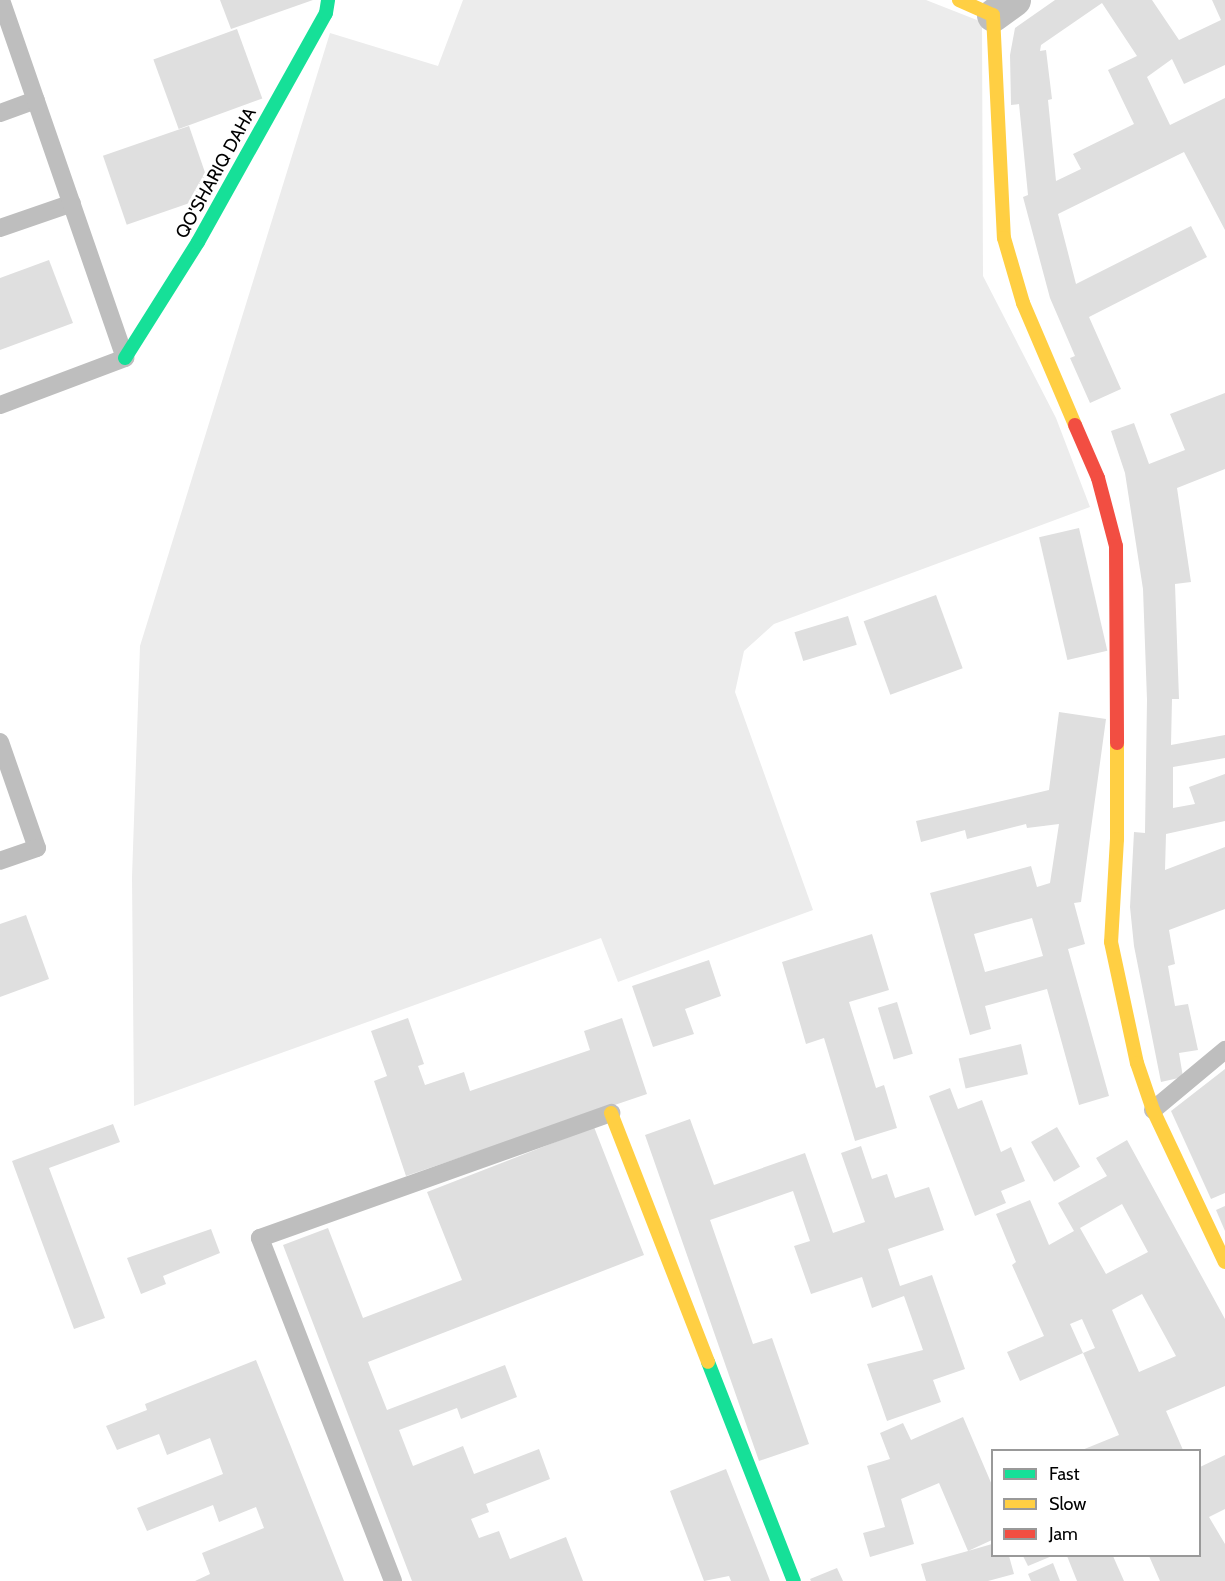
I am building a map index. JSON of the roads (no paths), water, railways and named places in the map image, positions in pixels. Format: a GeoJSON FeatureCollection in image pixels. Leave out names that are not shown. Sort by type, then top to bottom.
{"type":"FeatureCollection","features":[{"type":"Feature","properties":{"kind":"street","name":"QO'SHARIQ DAHA"},"geometry":{"type":"LineString","coordinates":[[125,358],[198,242],[326,13],[328,0]]}},
{"type":"Feature","properties":{"kind":"street"},"geometry":{"type":"LineString","coordinates":[[959,0],[1003,8],[1004,238],[1023,303],[1098,478],[1116,546],[1117,839],[1111,942],[1137,1062],[1153,1110],[1225,1262]]}},
{"type":"Feature","properties":{"kind":"street"},"geometry":{"type":"LineString","coordinates":[[611,1113],[794,1581]]}},
{"type":"Feature","properties":{"kind":"lane"},"geometry":{"type":"LineString","coordinates":[[0,405],[125,358],[1,0]]}},
{"type":"Feature","properties":{"kind":"lane"},"geometry":{"type":"LineString","coordinates":[[0,113],[36,100]]}},
{"type":"Feature","properties":{"kind":"lane"},"geometry":{"type":"LineString","coordinates":[[0,228],[72,203]]}},
{"type":"Feature","properties":{"kind":"lane"},"geometry":{"type":"LineString","coordinates":[[0,742],[37,848],[0,861]]}},
{"type":"Feature","properties":{"kind":"lane"},"geometry":{"type":"LineString","coordinates":[[1153,1110],[1225,1050]]}},
{"type":"Feature","properties":{"kind":"lane"},"geometry":{"type":"LineString","coordinates":[[393,1581],[260,1238],[611,1113]]}}]}
